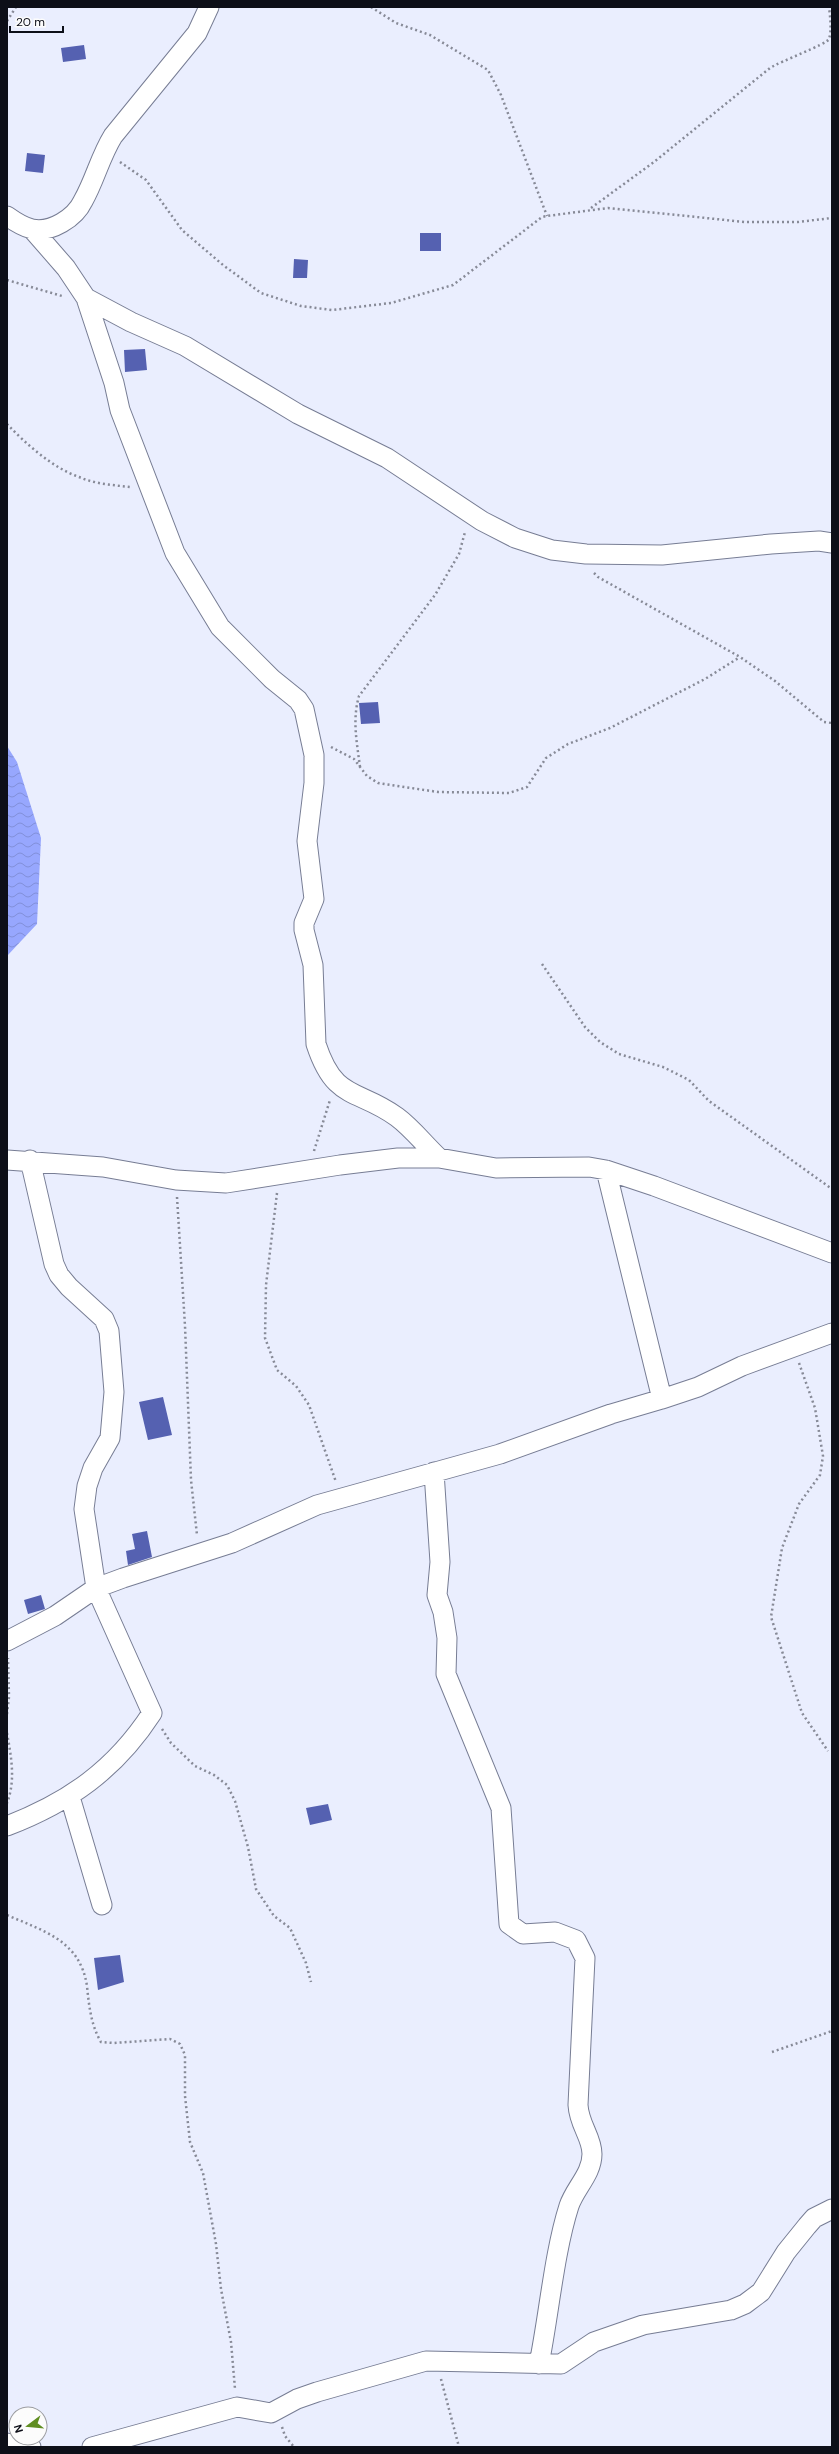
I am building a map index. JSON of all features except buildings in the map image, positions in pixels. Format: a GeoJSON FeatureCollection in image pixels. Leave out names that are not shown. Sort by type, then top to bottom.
{"type":"FeatureCollection","features":[{"type":"Feature","properties":{"kind":"street"},"geometry":{"type":"LineString","coordinates":[[32,229],[53,227],[69,218],[77,210],[86,196],[104,151],[122,124],[197,33],[209,7]]}},
{"type":"Feature","properties":{"kind":"street"},"geometry":{"type":"LineString","coordinates":[[7,216],[32,229],[66,268],[86,298],[106,355],[120,410],[149,488],[175,553],[204,603],[220,627],[272,679],[298,700],[304,709],[311,734],[314,755],[314,783],[307,841],[314,899],[304,923],[304,930],[313,965],[316,1044],[324,1064],[333,1080],[350,1093],[396,1116],[440,1158]]}},
{"type":"Feature","properties":{"kind":"street"},"geometry":{"type":"LineString","coordinates":[[86,298],[131,322],[192,350],[298,414],[387,458],[482,521],[515,538],[552,550],[576,553],[662,555],[787,543],[819,541],[832,543]]}},
{"type":"Feature","properties":{"kind":"street"},"geometry":{"type":"LineString","coordinates":[[7,1160],[30,1160],[103,1167],[176,1180],[226,1183],[371,1161],[440,1158],[496,1168],[573,1166],[606,1170],[832,1253]]}},
{"type":"Feature","properties":{"kind":"street"},"geometry":{"type":"LineString","coordinates":[[7,1826],[70,1797],[91,1783],[140,1732],[152,1713],[96,1588],[84,1509],[85,1498],[93,1468],[110,1438],[114,1392],[111,1343],[104,1319],[59,1275],[53,1258],[30,1160]]}},
{"type":"Feature","properties":{"kind":"street"},"geometry":{"type":"LineString","coordinates":[[606,1170],[662,1400]]}},
{"type":"Feature","properties":{"kind":"street"},"geometry":{"type":"LineString","coordinates":[[9,1640],[74,1604],[96,1588],[238,1540],[292,1515],[340,1498],[500,1454],[611,1414],[662,1400],[698,1387],[742,1366],[832,1333]]}},
{"type":"Feature","properties":{"kind":"street"},"geometry":{"type":"LineString","coordinates":[[434,1472],[440,1562],[437,1595],[443,1612],[446,1638],[446,1674],[501,1808],[509,1924],[523,1934],[555,1932],[576,1940],[585,1958],[578,2105],[579,2119],[589,2138],[592,2153],[590,2167],[569,2205],[539,2364]]}},
{"type":"Feature","properties":{"kind":"street"},"geometry":{"type":"LineString","coordinates":[[70,1797],[102,1905]]}},
{"type":"Feature","properties":{"kind":"street"},"geometry":{"type":"LineString","coordinates":[[92,2447],[237,2407],[271,2414],[297,2399],[343,2384],[426,2361],[561,2364],[594,2342],[643,2325],[731,2310],[745,2304],[761,2292],[786,2252],[814,2218],[832,2209]]}},
{"type":"Feature","properties":{"kind":"street"},"geometry":{"type":"LineString","coordinates":[[7,2443],[31,2447]]}},
{"type":"Feature","properties":{"kind":"path"},"geometry":{"type":"LineString","coordinates":[[7,21],[16,7]]}},
{"type":"Feature","properties":{"kind":"path"},"geometry":{"type":"LineString","coordinates":[[371,7],[396,23],[430,35],[488,70],[501,95],[515,137],[548,216]]}},
{"type":"Feature","properties":{"kind":"path"},"geometry":{"type":"LineString","coordinates":[[590,208],[654,162],[770,68],[784,59],[826,43],[830,36],[830,7]]}},
{"type":"Feature","properties":{"kind":"path"},"geometry":{"type":"LineString","coordinates":[[104,151],[146,180],[182,230],[261,293],[301,306],[332,310],[391,303],[453,285],[542,217],[590,208],[676,213],[745,222],[798,222],[832,218]]}},
{"type":"Feature","properties":{"kind":"path"},"geometry":{"type":"LineString","coordinates":[[7,280],[73,299],[86,298]]}},
{"type":"Feature","properties":{"kind":"path"},"geometry":{"type":"LineString","coordinates":[[7,424],[50,460],[78,477],[109,485],[149,488]]}},
{"type":"Feature","properties":{"kind":"path"},"geometry":{"type":"LineString","coordinates":[[360,768],[355,728],[355,709],[358,696],[393,648],[417,620],[459,554],[465,534],[467,510]]}},
{"type":"Feature","properties":{"kind":"path"},"geometry":{"type":"LineString","coordinates":[[576,553],[598,577],[740,657],[775,681],[824,722],[832,723]]}},
{"type":"Feature","properties":{"kind":"path"},"geometry":{"type":"LineString","coordinates":[[311,734],[354,759],[366,776],[378,783],[394,787],[438,792],[509,793],[527,787],[546,758],[568,744],[610,728],[705,679],[740,657]]}},
{"type":"Feature","properties":{"kind":"path"},"geometry":{"type":"LineString","coordinates":[[542,964],[585,1027],[600,1042],[619,1054],[663,1067],[689,1080],[709,1101],[832,1189]]}},
{"type":"Feature","properties":{"kind":"path"},"geometry":{"type":"LineString","coordinates":[[308,1170],[330,1098],[333,1080]]}},
{"type":"Feature","properties":{"kind":"path"},"geometry":{"type":"LineString","coordinates":[[279,1175],[272,1250],[266,1285],[265,1338],[277,1370],[296,1386],[309,1405],[333,1471],[340,1498]]}},
{"type":"Feature","properties":{"kind":"path"},"geometry":{"type":"LineString","coordinates":[[176,1180],[191,1480],[197,1541],[194,1555]]}},
{"type":"Feature","properties":{"kind":"path"},"geometry":{"type":"LineString","coordinates":[[784,1350],[792,1355],[801,1367],[814,1408],[823,1456],[820,1475],[800,1504],[782,1548],[771,1618],[802,1713],[828,1751]]}},
{"type":"Feature","properties":{"kind":"path"},"geometry":{"type":"LineString","coordinates":[[7,1714],[10,1697],[8,1656],[9,1640]]}},
{"type":"Feature","properties":{"kind":"path"},"geometry":{"type":"LineString","coordinates":[[152,1713],[171,1743],[190,1761],[227,1785],[235,1800],[248,1847],[256,1889],[274,1916],[290,1928],[306,1963],[311,1982]]}},
{"type":"Feature","properties":{"kind":"path"},"geometry":{"type":"LineString","coordinates":[[7,1733],[13,1768],[11,1793],[7,1803]]}},
{"type":"Feature","properties":{"kind":"path"},"geometry":{"type":"LineString","coordinates":[[7,1915],[47,1931],[71,1950],[82,1966],[93,2028],[101,2042],[114,2043],[170,2039],[180,2044],[185,2055],[185,2096],[190,2142],[203,2172],[216,2244],[220,2289],[231,2342],[237,2407]]}},
{"type":"Feature","properties":{"kind":"path"},"geometry":{"type":"LineString","coordinates":[[772,2052],[832,2031]]}},
{"type":"Feature","properties":{"kind":"path"},"geometry":{"type":"LineString","coordinates":[[451,2361],[440,2380],[459,2447]]}},
{"type":"Feature","properties":{"kind":"path"},"geometry":{"type":"LineString","coordinates":[[271,2414],[277,2418],[294,2447]]}},
{"type":"Feature","properties":{"kind":"water"},"geometry":{"type":"Polygon","coordinates":[[[7,746],[17,762],[41,838],[37,924],[7,956],[7,746]]]}}]}
